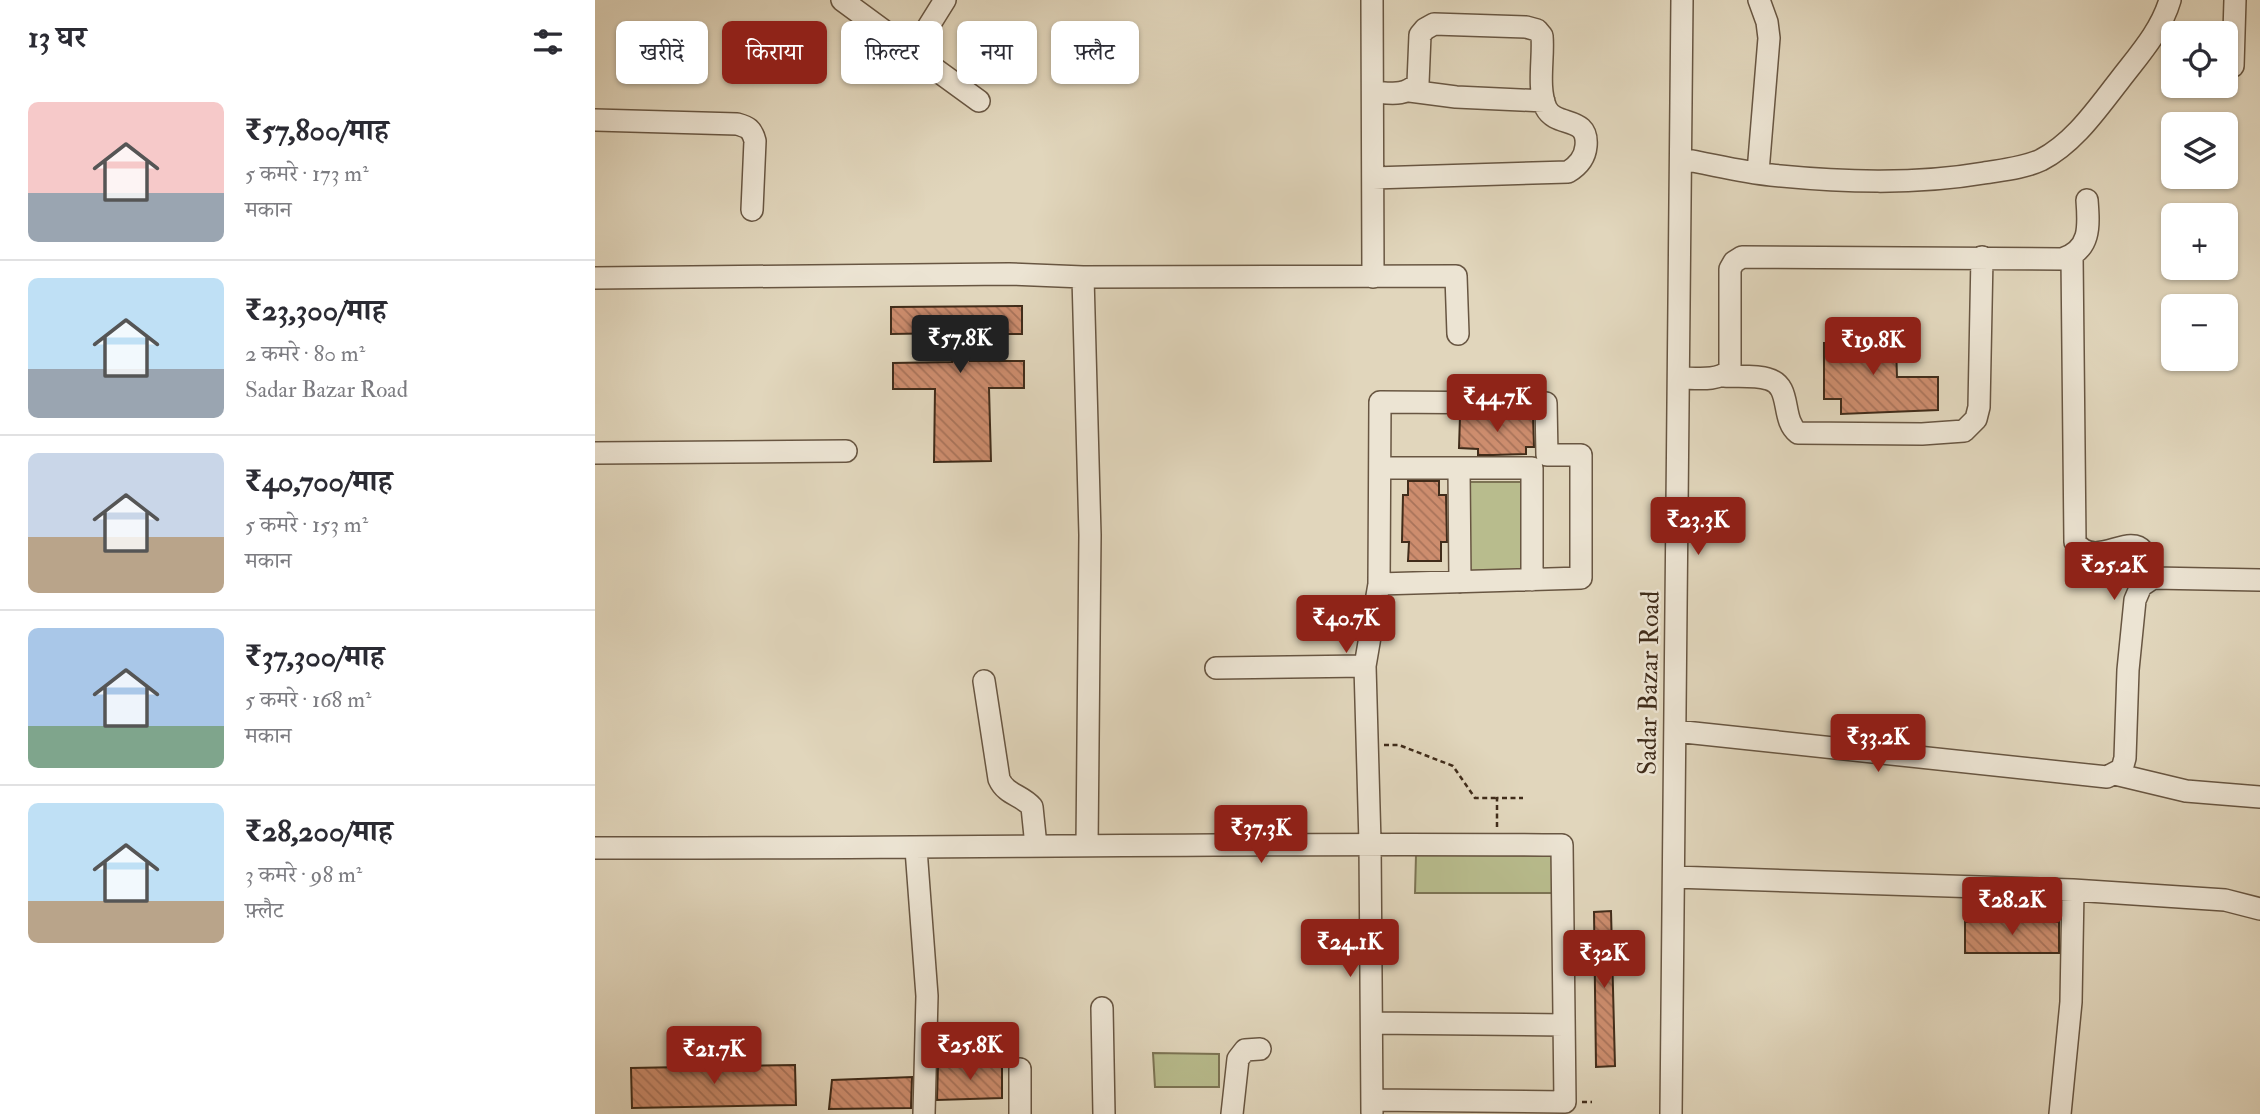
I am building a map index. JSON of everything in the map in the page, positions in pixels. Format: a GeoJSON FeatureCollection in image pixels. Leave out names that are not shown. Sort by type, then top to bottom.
{"type":"FeatureCollection","features":[{"type":"Feature","properties":{"kind":"street"},"geometry":{"type":"LineString","coordinates":[[842,0],[871,21]]}},
{"type":"Feature","properties":{"kind":"street"},"geometry":{"type":"LineString","coordinates":[[932,21],[945,0]]}},
{"type":"Feature","properties":{"kind":"street"},"geometry":{"type":"LineString","coordinates":[[1372,0],[1373,277]]}},
{"type":"Feature","properties":{"kind":"street","name":"Sadar Bazar Road"},"geometry":{"type":"LineString","coordinates":[[1671,1114],[1682,0]]}},
{"type":"Feature","properties":{"kind":"street"},"geometry":{"type":"LineString","coordinates":[[1758,173],[1769,38],[1767,22],[1759,0]]}},
{"type":"Feature","properties":{"kind":"street"},"geometry":{"type":"LineString","coordinates":[[1681,159],[1758,173],[1892,182],[1952,179],[2040,161],[2063,146],[2085,123],[2151,39],[2166,12],[2169,0]]}},
{"type":"Feature","properties":{"kind":"street"},"geometry":{"type":"LineString","coordinates":[[2234,21],[2235,0]]}},
{"type":"Feature","properties":{"kind":"street"},"geometry":{"type":"LineString","coordinates":[[1373,178],[1568,172],[1583,159],[1587,147],[1586,135],[1574,123],[1552,115],[1544,100],[1542,36],[1537,30],[1527,27],[1434,24],[1420,35],[1419,83],[1411,92]]}},
{"type":"Feature","properties":{"kind":"street"},"geometry":{"type":"LineString","coordinates":[[943,75],[979,101]]}},
{"type":"Feature","properties":{"kind":"street"},"geometry":{"type":"LineString","coordinates":[[1373,92],[1544,100]]}},
{"type":"Feature","properties":{"kind":"street"},"geometry":{"type":"LineString","coordinates":[[595,120],[747,126],[753,131],[755,141],[752,210]]}},
{"type":"Feature","properties":{"kind":"street"},"geometry":{"type":"LineString","coordinates":[[1724,376],[1730,370],[1731,363],[1730,269],[1734,262],[1742,257],[1982,257],[2047,260],[2072,256],[2087,240],[2087,200]]}},
{"type":"Feature","properties":{"kind":"street"},"geometry":{"type":"LineString","coordinates":[[2072,256],[2075,542],[2086,552],[2097,554],[2137,547],[2143,552],[2153,578]]}},
{"type":"Feature","properties":{"kind":"street"},"geometry":{"type":"LineString","coordinates":[[1679,378],[1724,376],[1767,379],[1777,383],[1782,389],[1788,421],[1791,428],[1798,433],[1922,434],[1964,431],[1976,419],[1979,407],[1982,257]]}},
{"type":"Feature","properties":{"kind":"street"},"geometry":{"type":"LineString","coordinates":[[595,278],[1457,276],[1458,334]]}},
{"type":"Feature","properties":{"kind":"street"},"geometry":{"type":"LineString","coordinates":[[1083,277],[1090,535],[1087,846]]}},
{"type":"Feature","properties":{"kind":"street"},"geometry":{"type":"LineString","coordinates":[[595,848],[916,849],[1370,843],[1562,845],[1565,1102],[1372,1107],[1372,1023],[1370,843],[1369,745],[1365,666],[1379,584],[1380,402],[1546,403],[1539,462],[1532,580]]}},
{"type":"Feature","properties":{"kind":"street"},"geometry":{"type":"LineString","coordinates":[[595,453],[846,451]]}},
{"type":"Feature","properties":{"kind":"street"},"geometry":{"type":"LineString","coordinates":[[1379,584],[1581,578],[1581,455],[1539,462],[1458,469],[1380,468]]}},
{"type":"Feature","properties":{"kind":"street"},"geometry":{"type":"LineString","coordinates":[[1458,469],[1460,582]]}},
{"type":"Feature","properties":{"kind":"street"},"geometry":{"type":"LineString","coordinates":[[1675,732],[2107,777],[2122,769],[2125,758],[2128,670],[2135,600],[2141,586],[2153,578],[2260,580]]}},
{"type":"Feature","properties":{"kind":"street"},"geometry":{"type":"LineString","coordinates":[[1216,668],[1365,666]]}},
{"type":"Feature","properties":{"kind":"street"},"geometry":{"type":"LineString","coordinates":[[983,681],[999,779],[1006,791],[1022,798],[1032,807],[1036,846]]}},
{"type":"Feature","properties":{"kind":"street"},"geometry":{"type":"LineString","coordinates":[[2115,774],[2186,791],[2260,797]]}},
{"type":"Feature","properties":{"kind":"street"},"geometry":{"type":"LineString","coordinates":[[916,849],[927,996],[924,1114]]}},
{"type":"Feature","properties":{"kind":"street"},"geometry":{"type":"LineString","coordinates":[[1674,877],[2073,890],[2225,900],[2260,909]]}},
{"type":"Feature","properties":{"kind":"street"},"geometry":{"type":"LineString","coordinates":[[2060,1114],[2071,1002],[2073,890]]}},
{"type":"Feature","properties":{"kind":"street"},"geometry":{"type":"LineString","coordinates":[[1102,1008],[1104,1114]]}},
{"type":"Feature","properties":{"kind":"street"},"geometry":{"type":"LineString","coordinates":[[1372,1023],[1564,1025]]}},
{"type":"Feature","properties":{"kind":"street"},"geometry":{"type":"LineString","coordinates":[[1232,1114],[1237,1059],[1245,1050],[1260,1049]]}},
{"type":"Feature","properties":{"kind":"street"},"geometry":{"type":"LineString","coordinates":[[1020,1069],[1020,1114]]}},
{"type":"Feature","properties":{"kind":"path"},"geometry":{"type":"LineString","coordinates":[[1369,745],[1399,746],[1453,766],[1475,798],[1523,798]]}},
{"type":"Feature","properties":{"kind":"path"},"geometry":{"type":"LineString","coordinates":[[1497,799],[1498,844]]}},
{"type":"Feature","properties":{"kind":"green space"},"geometry":{"type":"Polygon","coordinates":[[[1469,482],[1522,482],[1522,570],[1469,571],[1469,482]]]}},
{"type":"Feature","properties":{"kind":"green space"},"geometry":{"type":"Polygon","coordinates":[[[1416,855],[1554,856],[1556,893],[1415,893],[1416,855]]]}},
{"type":"Feature","properties":{"kind":"green space"},"geometry":{"type":"Polygon","coordinates":[[[1153,1053],[1219,1054],[1219,1087],[1155,1087],[1153,1053]]]}},
{"type":"Feature","properties":{"kind":"building"},"geometry":{"type":"Polygon","coordinates":[[[1022,306],[1022,334],[970,334],[970,361],[1024,361],[1024,388],[989,388],[991,461],[934,462],[935,389],[893,389],[893,363],[952,362],[952,333],[891,334],[891,307],[1022,306]]]}},
{"type":"Feature","properties":{"kind":"building"},"geometry":{"type":"Polygon","coordinates":[[[1839,331],[1882,331],[1882,345],[1896,345],[1897,377],[1938,377],[1938,410],[1841,414],[1841,399],[1824,399],[1824,343],[1839,343],[1839,331]]]}},
{"type":"Feature","properties":{"kind":"building"},"geometry":{"type":"Polygon","coordinates":[[[1460,416],[1533,416],[1534,447],[1526,447],[1526,454],[1493,455],[1478,455],[1478,449],[1459,448],[1460,416]]]}},
{"type":"Feature","properties":{"kind":"building"},"geometry":{"type":"Polygon","coordinates":[[[1408,481],[1439,481],[1439,495],[1446,495],[1447,542],[1441,542],[1441,561],[1408,561],[1409,542],[1402,542],[1403,495],[1408,495],[1408,481]]]}},
{"type":"Feature","properties":{"kind":"building"},"geometry":{"type":"Polygon","coordinates":[[[1611,911],[1615,1066],[1596,1067],[1594,912],[1611,911]]]}},
{"type":"Feature","properties":{"kind":"building"},"geometry":{"type":"Polygon","coordinates":[[[1965,922],[2059,922],[2059,953],[1965,953],[1965,922]]]}},
{"type":"Feature","properties":{"kind":"building"},"geometry":{"type":"Polygon","coordinates":[[[1002,1064],[1002,1098],[937,1100],[938,1065],[1002,1064]]]}},
{"type":"Feature","properties":{"kind":"building"},"geometry":{"type":"Polygon","coordinates":[[[795,1065],[796,1105],[632,1108],[631,1068],[795,1065]]]}},
{"type":"Feature","properties":{"kind":"building"},"geometry":{"type":"Polygon","coordinates":[[[912,1077],[911,1108],[829,1109],[832,1080],[912,1077]]]}}]}
